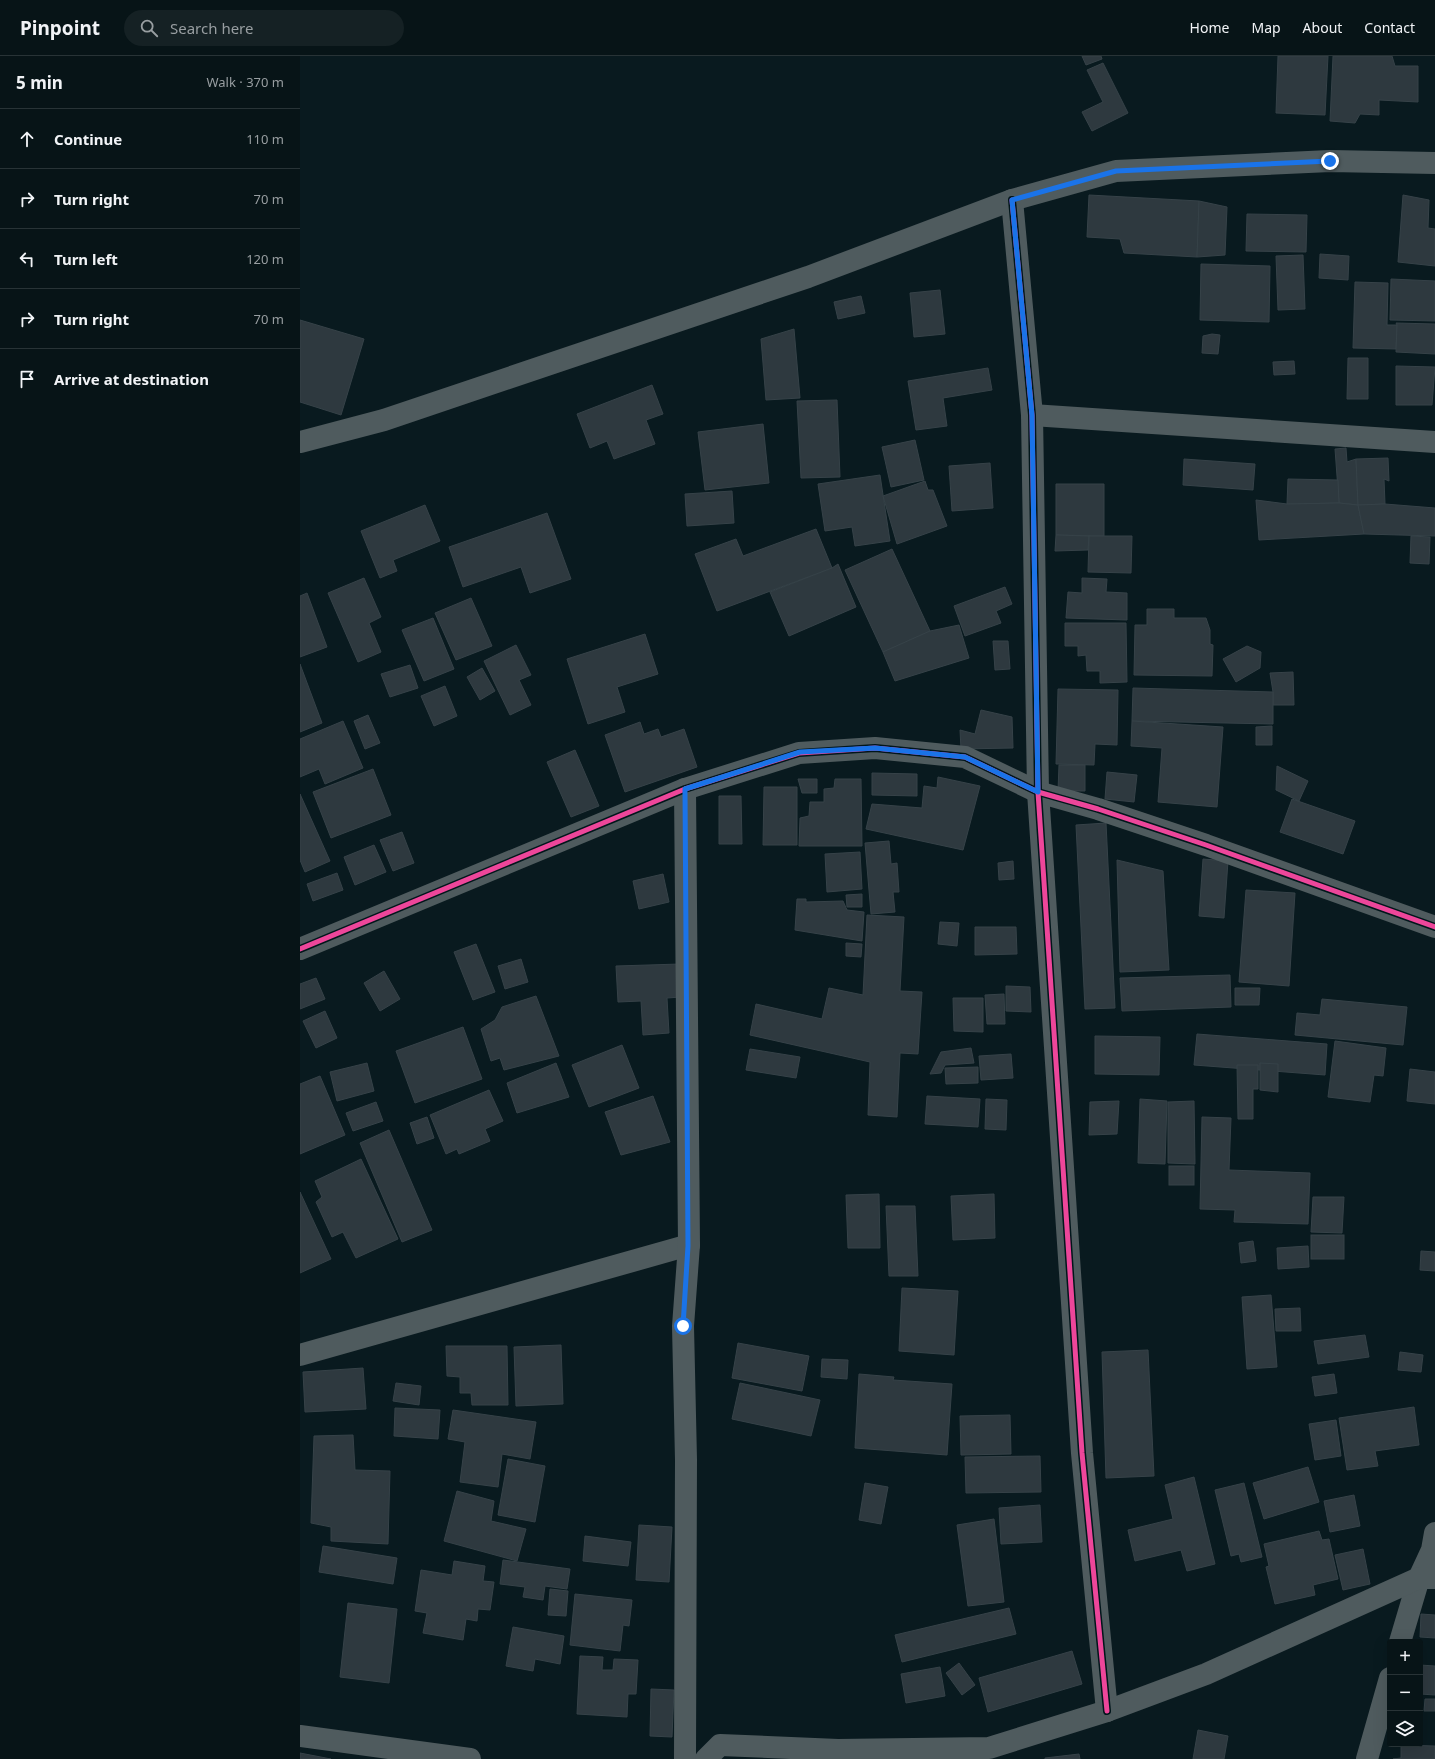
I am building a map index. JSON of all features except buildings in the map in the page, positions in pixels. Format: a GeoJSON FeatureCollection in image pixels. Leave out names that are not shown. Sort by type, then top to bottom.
{"type":"FeatureCollection","features":[{"type":"Feature","properties":{"kind":"street"},"geometry":{"type":"LineString","coordinates":[[300,442],[384,420],[793,282],[1012,200],[1116,171],[1330,161],[1435,163]]}},
{"type":"Feature","properties":{"kind":"street"},"geometry":{"type":"LineString","coordinates":[[1012,200],[1032,415],[1038,792],[1081,1445],[1107,1712]]}},
{"type":"Feature","properties":{"kind":"street"},"geometry":{"type":"LineString","coordinates":[[1032,415],[1435,442]]}},
{"type":"Feature","properties":{"kind":"street"},"geometry":{"type":"LineString","coordinates":[[300,949],[685,789],[800,752],[875,748],[965,757],[1038,792],[1098,809],[1206,845],[1435,927]]}},
{"type":"Feature","properties":{"kind":"street"},"geometry":{"type":"LineString","coordinates":[[685,789],[688,1246],[683,1326],[686,1460],[685,1759]]}},
{"type":"Feature","properties":{"kind":"street"},"geometry":{"type":"LineString","coordinates":[[300,1355],[688,1246]]}},
{"type":"Feature","properties":{"kind":"street"},"geometry":{"type":"LineString","coordinates":[[1401,1639],[1427,1578],[1435,1533]]}},
{"type":"Feature","properties":{"kind":"street"},"geometry":{"type":"LineString","coordinates":[[715,1754],[838,1750],[989,1748],[1107,1712],[1206,1674],[1427,1578]]}},
{"type":"Feature","properties":{"kind":"street"},"geometry":{"type":"LineString","coordinates":[[1366,1759],[1387,1688]]}},
{"type":"Feature","properties":{"kind":"street"},"geometry":{"type":"LineString","coordinates":[[300,1736],[470,1759]]}},
{"type":"Feature","properties":{"kind":"cycle path"},"geometry":{"type":"LineString","coordinates":[[1012,200],[1032,415],[1038,792],[1082,1453],[1107,1711]]}},
{"type":"Feature","properties":{"kind":"cycle path"},"geometry":{"type":"LineString","coordinates":[[300,949],[685,789],[799,753],[875,748],[965,757],[1038,792],[1098,809],[1206,845],[1435,927]]}},
{"type":"Feature","properties":{"kind":"route"},"geometry":{"type":"LineString","coordinates":[[683,1326],[688,1246],[685,789],[800,752],[875,748],[965,757],[1038,792],[1032,415],[1012,200],[1116,171],[1330,161]]}}]}
